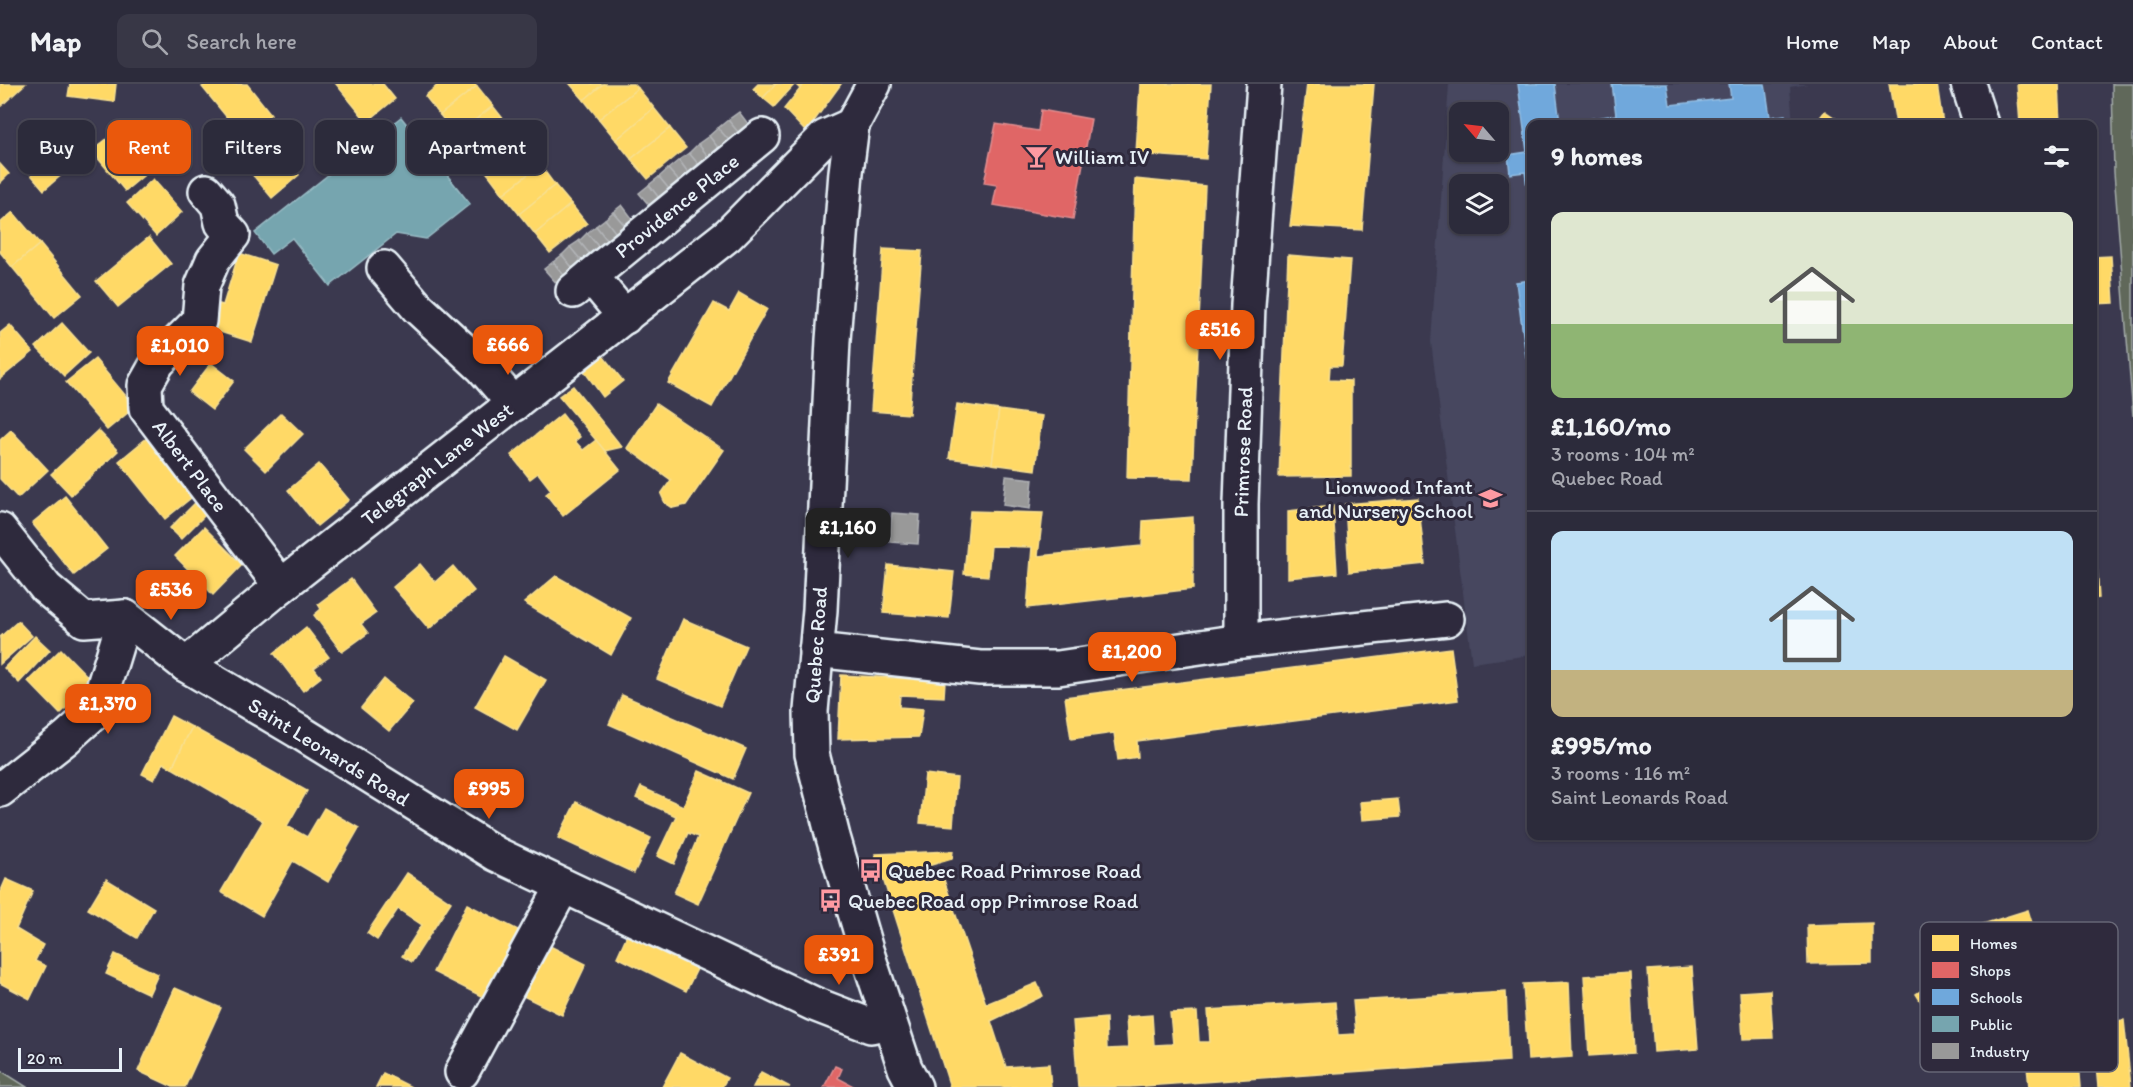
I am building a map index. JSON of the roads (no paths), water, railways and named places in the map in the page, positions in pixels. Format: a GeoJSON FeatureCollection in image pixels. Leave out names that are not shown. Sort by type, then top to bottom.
{"type":"FeatureCollection","features":[{"type":"Feature","properties":{"kind":"street","name":"Quebec Road"},"geometry":{"type":"LineString","coordinates":[[874,84],[852,125],[846,172],[833,340],[811,711],[812,754],[833,837],[889,1022]]}},
{"type":"Feature","properties":{"kind":"street","name":"Primrose Road"},"geometry":{"type":"LineString","coordinates":[[1241,641],[1241,504],[1248,305],[1264,84]]}},
{"type":"Feature","properties":{"kind":"street"},"geometry":{"type":"LineString","coordinates":[[1968,84],[1980,120]]}},
{"type":"Feature","properties":{"kind":"street","name":"Telegraph Lane West"},"geometry":{"type":"LineString","coordinates":[[186,665],[281,586],[728,235],[825,136],[852,125]]}},
{"type":"Feature","properties":{"kind":"street","name":"Providence Place"},"geometry":{"type":"LineString","coordinates":[[625,317],[582,284],[762,136]]}},
{"type":"Feature","properties":{"kind":"street","name":"Albert Place"},"geometry":{"type":"LineString","coordinates":[[206,191],[218,205],[222,223],[233,235],[213,260],[202,286],[199,321],[159,362],[145,386],[146,408],[281,586]]}},
{"type":"Feature","properties":{"kind":"street"},"geometry":{"type":"LineString","coordinates":[[384,268],[418,308],[483,368],[514,404]]}},
{"type":"Feature","properties":{"kind":"street"},"geometry":{"type":"LineString","coordinates":[[0,530],[46,588],[84,620],[125,617],[96,711],[0,790]]}},
{"type":"Feature","properties":{"kind":"street","name":"Saint Leonards Road"},"geometry":{"type":"LineString","coordinates":[[125,617],[186,665],[298,731],[496,854],[814,1004],[871,1026],[889,1022]]}},
{"type":"Feature","properties":{"kind":"street"},"geometry":{"type":"LineString","coordinates":[[816,650],[980,668],[1058,668],[1241,641],[1447,619]]}},
{"type":"Feature","properties":{"kind":"street"},"geometry":{"type":"LineString","coordinates":[[462,1072],[563,886]]}},
{"type":"Feature","properties":{"kind":"street"},"geometry":{"type":"LineString","coordinates":[[889,1022],[905,1068],[915,1087]]}},
{"type":"Feature","properties":{"kind":"place","name":"William IV"},"geometry":{"type":"Point","coordinates":[1037,157]}},
{"type":"Feature","properties":{"kind":"place","name":"Lionwood Infant and Nursery School"},"geometry":{"type":"Point","coordinates":[1491,499]}},
{"type":"Feature","properties":{"kind":"place","name":"Quebec Road Primrose Road"},"geometry":{"type":"Point","coordinates":[870,871]}},
{"type":"Feature","properties":{"kind":"place","name":"Quebec Road opp Primrose Road"},"geometry":{"type":"Point","coordinates":[830,901]}}]}
